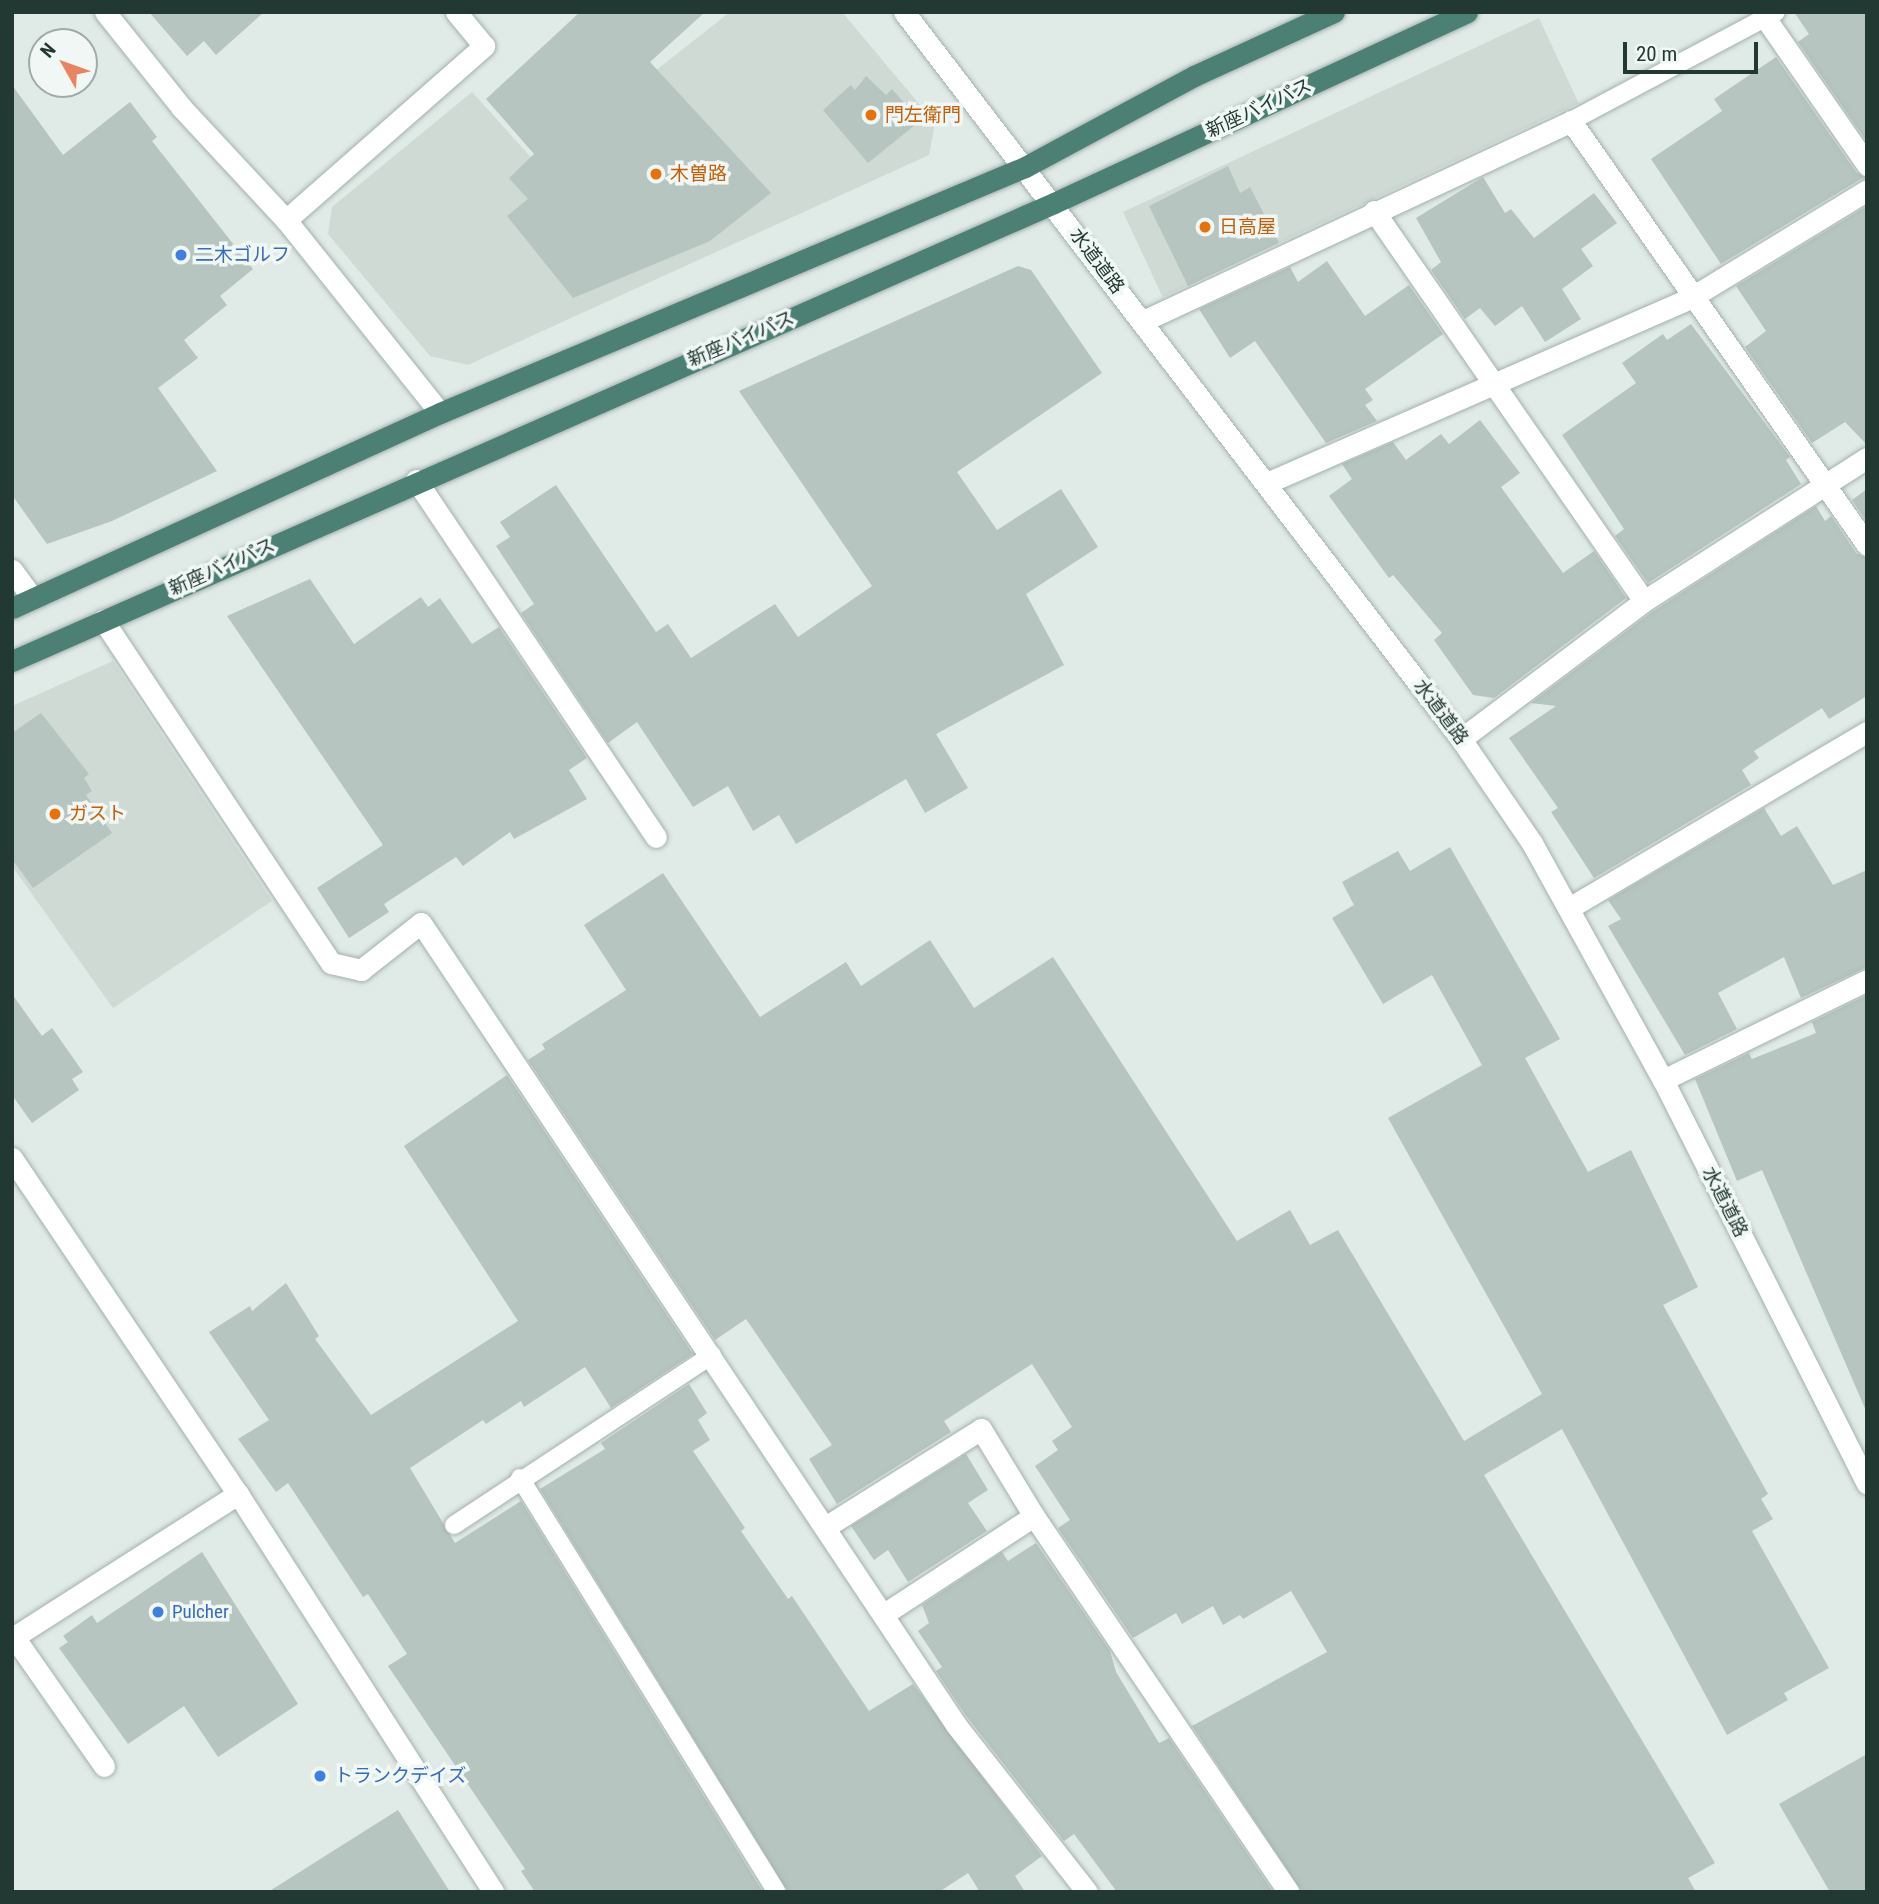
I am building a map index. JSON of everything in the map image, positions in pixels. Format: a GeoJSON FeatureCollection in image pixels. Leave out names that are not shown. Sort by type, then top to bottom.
{"type":"FeatureCollection","features":[{"type":"Feature","properties":{"kind":"highway"},"geometry":{"type":"LineString","coordinates":[[12,608],[440,413],[1025,167],[1194,76],[1334,12]]}},
{"type":"Feature","properties":{"kind":"highway","name":"新座バイパス"},"geometry":{"type":"LineString","coordinates":[[12,661],[416,480],[1054,203],[1467,12]]}},
{"type":"Feature","properties":{"kind":"street"},"geometry":{"type":"LineString","coordinates":[[105,12],[181,107],[286,220],[440,413]]}},
{"type":"Feature","properties":{"kind":"street"},"geometry":{"type":"LineString","coordinates":[[286,220],[484,46],[456,12]]}},
{"type":"Feature","properties":{"kind":"street","name":"水道道路"},"geometry":{"type":"LineString","coordinates":[[904,12],[1054,203],[1461,739],[1569,908],[1663,1080],[1867,1483]]}},
{"type":"Feature","properties":{"kind":"street"},"geometry":{"type":"LineString","coordinates":[[1771,15],[1867,165]]}},
{"type":"Feature","properties":{"kind":"street"},"geometry":{"type":"LineString","coordinates":[[1143,321],[1571,121],[1867,545]]}},
{"type":"Feature","properties":{"kind":"street"},"geometry":{"type":"LineString","coordinates":[[1267,483],[1494,380],[1692,297],[1867,190]]}},
{"type":"Feature","properties":{"kind":"street"},"geometry":{"type":"LineString","coordinates":[[1374,211],[1494,380],[1644,601]]}},
{"type":"Feature","properties":{"kind":"street"},"geometry":{"type":"LineString","coordinates":[[1461,739],[1644,601],[1867,458]]}},
{"type":"Feature","properties":{"kind":"street"},"geometry":{"type":"LineString","coordinates":[[416,480],[656,837]]}},
{"type":"Feature","properties":{"kind":"street"},"geometry":{"type":"LineString","coordinates":[[12,570],[32,598]]}},
{"type":"Feature","properties":{"kind":"street"},"geometry":{"type":"LineString","coordinates":[[103,620],[331,963],[361,970],[421,923],[827,1526],[956,1725],[1087,1892]]}},
{"type":"Feature","properties":{"kind":"street"},"geometry":{"type":"LineString","coordinates":[[1569,908],[1867,732]]}},
{"type":"Feature","properties":{"kind":"street"},"geometry":{"type":"LineString","coordinates":[[1663,1080],[1867,980]]}},
{"type":"Feature","properties":{"kind":"street"},"geometry":{"type":"LineString","coordinates":[[12,1158],[238,1494],[494,1892]]}},
{"type":"Feature","properties":{"kind":"street"},"geometry":{"type":"LineString","coordinates":[[827,1526],[981,1429],[1034,1516],[1289,1892]]}},
{"type":"Feature","properties":{"kind":"street"},"geometry":{"type":"LineString","coordinates":[[104,1766],[14,1636],[238,1494]]}},
{"type":"Feature","properties":{"kind":"street"},"geometry":{"type":"LineString","coordinates":[[884,1614],[1034,1516]]}},
{"type":"Feature","properties":{"kind":"lane"},"geometry":{"type":"LineString","coordinates":[[1571,121],[1771,15]]}},
{"type":"Feature","properties":{"kind":"lane"},"geometry":{"type":"LineString","coordinates":[[454,1525],[520,1478],[712,1355]]}},
{"type":"Feature","properties":{"kind":"lane"},"geometry":{"type":"LineString","coordinates":[[520,1478],[777,1892]]}},
{"type":"Feature","properties":{"kind":"shaded area"},"geometry":{"type":"Polygon","coordinates":[[[730,12],[842,12],[935,123],[929,155],[468,365],[430,356],[328,234],[332,207],[472,92],[537,164],[730,12]]]}},
{"type":"Feature","properties":{"kind":"shaded area"},"geometry":{"type":"Polygon","coordinates":[[[1539,18],[1579,103],[1163,297],[1123,212],[1539,18]]]}},
{"type":"Feature","properties":{"kind":"shaded area"},"geometry":{"type":"Polygon","coordinates":[[[113,661],[272,901],[113,1008],[12,866],[12,706],[113,661]]]}},
{"type":"Feature","properties":{"kind":"building"},"geometry":{"type":"Polygon","coordinates":[[[149,12],[264,12],[216,55],[204,41],[187,56],[149,12]]]}},
{"type":"Feature","properties":{"kind":"building","name":"木曽路"},"geometry":{"type":"Polygon","coordinates":[[[580,12],[705,12],[650,62],[771,193],[710,241],[573,298],[507,216],[528,199],[509,178],[534,154],[486,99],[580,12]]]}},
{"type":"Feature","properties":{"kind":"building"},"geometry":{"type":"Polygon","coordinates":[[[1794,12],[1867,12],[1867,142],[1798,42],[1809,34],[1794,12]]]}},
{"type":"Feature","properties":{"kind":"building"},"geometry":{"type":"Polygon","coordinates":[[[1776,57],[1856,172],[1864,177],[1721,264],[1651,159],[1722,111],[1714,99],[1776,57]]]}},
{"type":"Feature","properties":{"kind":"building","name":"門左衛門"},"geometry":{"type":"Polygon","coordinates":[[[866,76],[886,95],[892,89],[920,121],[868,163],[823,110],[851,85],[855,90],[866,76]]]}},
{"type":"Feature","properties":{"kind":"building"},"geometry":{"type":"Polygon","coordinates":[[[12,85],[63,155],[130,102],[157,137],[152,141],[253,269],[220,296],[227,305],[184,340],[198,358],[158,388],[217,471],[112,521],[47,544],[12,495],[12,85]]]}},
{"type":"Feature","properties":{"kind":"building","name":"日高屋"},"geometry":{"type":"Polygon","coordinates":[[[1228,166],[1240,193],[1250,187],[1279,243],[1188,286],[1149,206],[1228,166]]]}},
{"type":"Feature","properties":{"kind":"building"},"geometry":{"type":"Polygon","coordinates":[[[1483,177],[1505,213],[1511,209],[1534,238],[1594,193],[1617,223],[1581,249],[1593,266],[1562,289],[1581,319],[1545,342],[1522,306],[1495,326],[1480,308],[1465,319],[1431,270],[1441,262],[1416,218],[1483,177]]]}},
{"type":"Feature","properties":{"kind":"building"},"geometry":{"type":"Polygon","coordinates":[[[1867,206],[1867,445],[1845,422],[1812,443],[1745,347],[1766,331],[1736,286],[1867,206]]]}},
{"type":"Feature","properties":{"kind":"building"},"geometry":{"type":"Polygon","coordinates":[[[1327,261],[1365,316],[1409,285],[1443,334],[1365,389],[1373,400],[1365,405],[1377,421],[1326,443],[1255,341],[1230,358],[1199,309],[1290,267],[1298,282],[1327,261]]]}},
{"type":"Feature","properties":{"kind":"building"},"geometry":{"type":"Polygon","coordinates":[[[1018,266],[1031,270],[1102,373],[957,472],[997,530],[1061,489],[1098,547],[1026,594],[1064,665],[936,734],[968,788],[925,813],[906,779],[796,844],[779,815],[753,831],[728,786],[693,807],[637,722],[608,743],[521,613],[534,604],[496,546],[510,537],[500,522],[556,485],[656,632],[668,624],[691,658],[775,604],[798,637],[872,586],[739,391],[1018,266]]]}},
{"type":"Feature","properties":{"kind":"building"},"geometry":{"type":"Polygon","coordinates":[[[1691,324],[1790,457],[1786,460],[1801,484],[1648,583],[1615,536],[1624,529],[1562,435],[1636,383],[1622,363],[1663,334],[1667,340],[1691,324]]]}},
{"type":"Feature","properties":{"kind":"building"},"geometry":{"type":"Polygon","coordinates":[[[1480,420],[1520,473],[1501,487],[1563,573],[1594,551],[1626,598],[1494,698],[1473,695],[1434,640],[1442,633],[1393,575],[1389,578],[1329,496],[1352,479],[1342,464],[1393,442],[1406,460],[1441,434],[1449,444],[1480,420]]]}},
{"type":"Feature","properties":{"kind":"building"},"geometry":{"type":"Polygon","coordinates":[[[1867,489],[1867,522],[1852,500],[1867,489]]]}},
{"type":"Feature","properties":{"kind":"building"},"geometry":{"type":"Polygon","coordinates":[[[1816,506],[1825,521],[1831,516],[1856,553],[1867,558],[1867,696],[1829,719],[1822,708],[1754,751],[1759,758],[1742,770],[1751,785],[1594,878],[1551,812],[1558,808],[1509,738],[1556,706],[1531,703],[1652,612],[1816,506]]]}},
{"type":"Feature","properties":{"kind":"building"},"geometry":{"type":"Polygon","coordinates":[[[310,579],[354,644],[421,597],[428,607],[440,598],[472,644],[499,627],[587,758],[569,770],[587,799],[514,839],[510,832],[463,866],[456,857],[384,904],[389,912],[349,938],[317,888],[383,845],[227,616],[310,579]]]}},
{"type":"Feature","properties":{"kind":"building","name":"ガスト"},"geometry":{"type":"Polygon","coordinates":[[[41,713],[89,774],[84,778],[92,791],[86,795],[112,833],[33,888],[12,859],[12,733],[41,713]]]}},
{"type":"Feature","properties":{"kind":"building"},"geometry":{"type":"Polygon","coordinates":[[[1764,808],[1781,836],[1797,826],[1833,885],[1867,870],[1867,967],[1801,998],[1784,957],[1718,993],[1737,1029],[1685,1055],[1608,926],[1621,919],[1608,900],[1764,808]]]}},
{"type":"Feature","properties":{"kind":"building"},"geometry":{"type":"Polygon","coordinates":[[[1450,847],[1560,1039],[1525,1058],[1588,1172],[1631,1150],[1698,1287],[1663,1305],[1768,1494],[1761,1499],[1773,1519],[1752,1531],[1829,1668],[1784,1693],[1788,1700],[1727,1735],[1562,1429],[1484,1475],[1715,1863],[1688,1878],[1696,1892],[1302,1892],[1192,1726],[1327,1652],[1291,1591],[1243,1619],[1240,1615],[1223,1625],[1213,1606],[1182,1624],[1176,1613],[1133,1638],[1058,1528],[1070,1520],[1035,1466],[1058,1450],[1052,1441],[1072,1427],[1032,1364],[944,1421],[951,1432],[837,1504],[809,1459],[832,1445],[746,1319],[715,1340],[528,1060],[545,1049],[542,1044],[626,990],[584,925],[663,873],[760,1017],[846,962],[861,986],[930,940],[974,1008],[1053,957],[1237,1241],[1290,1210],[1310,1245],[1338,1230],[1464,1441],[1542,1394],[1388,1118],[1482,1065],[1432,975],[1383,1004],[1332,918],[1354,905],[1342,882],[1398,851],[1410,871],[1450,847]]]}},
{"type":"Feature","properties":{"kind":"building"},"geometry":{"type":"Polygon","coordinates":[[[12,994],[42,1036],[52,1028],[83,1072],[72,1079],[79,1090],[32,1123],[12,1095],[12,994]]]}},
{"type":"Feature","properties":{"kind":"building"},"geometry":{"type":"Polygon","coordinates":[[[1867,995],[1867,1413],[1762,1170],[1737,1181],[1695,1079],[1749,1053],[1752,1059],[1816,1033],[1812,1022],[1867,995]]]}},
{"type":"Feature","properties":{"kind":"building"},"geometry":{"type":"Polygon","coordinates":[[[507,1075],[693,1354],[611,1408],[585,1367],[524,1407],[521,1401],[486,1424],[483,1420],[410,1468],[455,1543],[521,1501],[763,1892],[535,1892],[521,1871],[525,1869],[388,1666],[407,1654],[368,1594],[363,1597],[288,1483],[276,1492],[238,1439],[269,1420],[209,1332],[250,1306],[252,1311],[286,1283],[319,1336],[315,1339],[371,1415],[518,1321],[404,1146],[507,1075]]]}},
{"type":"Feature","properties":{"kind":"building"},"geometry":{"type":"Polygon","coordinates":[[[689,1384],[707,1413],[698,1420],[710,1440],[693,1451],[745,1528],[741,1531],[788,1599],[792,1596],[869,1711],[913,1684],[1042,1856],[1015,1876],[1025,1892],[980,1892],[968,1873],[939,1892],[788,1892],[540,1489],[605,1449],[601,1443],[689,1384]]]}},
{"type":"Feature","properties":{"kind":"building"},"geometry":{"type":"Polygon","coordinates":[[[966,1454],[988,1490],[968,1503],[987,1531],[908,1582],[888,1550],[874,1560],[851,1526],[966,1454]]]}},
{"type":"Feature","properties":{"kind":"building"},"geometry":{"type":"Polygon","coordinates":[[[1036,1543],[1110,1651],[1116,1672],[1159,1743],[1169,1738],[1273,1892],[1117,1892],[1074,1834],[1064,1841],[967,1717],[936,1671],[942,1667],[918,1631],[929,1623],[922,1605],[1002,1552],[1008,1561],[1036,1543]]]}},
{"type":"Feature","properties":{"kind":"building"},"geometry":{"type":"Polygon","coordinates":[[[202,1552],[298,1704],[218,1757],[184,1706],[128,1744],[59,1648],[68,1642],[63,1636],[92,1615],[97,1623],[202,1552]]]}},
{"type":"Feature","properties":{"kind":"building"},"geometry":{"type":"Polygon","coordinates":[[[1867,1754],[1867,1892],[1830,1892],[1779,1804],[1867,1754]]]}},
{"type":"Feature","properties":{"kind":"building"},"geometry":{"type":"Polygon","coordinates":[[[398,1810],[450,1892],[268,1892],[398,1810]]]}},
{"type":"Feature","properties":{"kind":"place","name":"門左衛門"},"geometry":{"type":"Point","coordinates":[871,115]}},
{"type":"Feature","properties":{"kind":"place","name":"木曽路"},"geometry":{"type":"Point","coordinates":[656,174]}},
{"type":"Feature","properties":{"kind":"place","name":"日高屋"},"geometry":{"type":"Point","coordinates":[1205,227]}},
{"type":"Feature","properties":{"kind":"place","name":"二木ゴルフ"},"geometry":{"type":"Point","coordinates":[181,255]}},
{"type":"Feature","properties":{"kind":"place","name":"ガスト"},"geometry":{"type":"Point","coordinates":[55,814]}},
{"type":"Feature","properties":{"kind":"place","name":"Pulcher"},"geometry":{"type":"Point","coordinates":[158,1612]}},
{"type":"Feature","properties":{"kind":"place","name":"トランクデイズ"},"geometry":{"type":"Point","coordinates":[320,1776]}}]}
